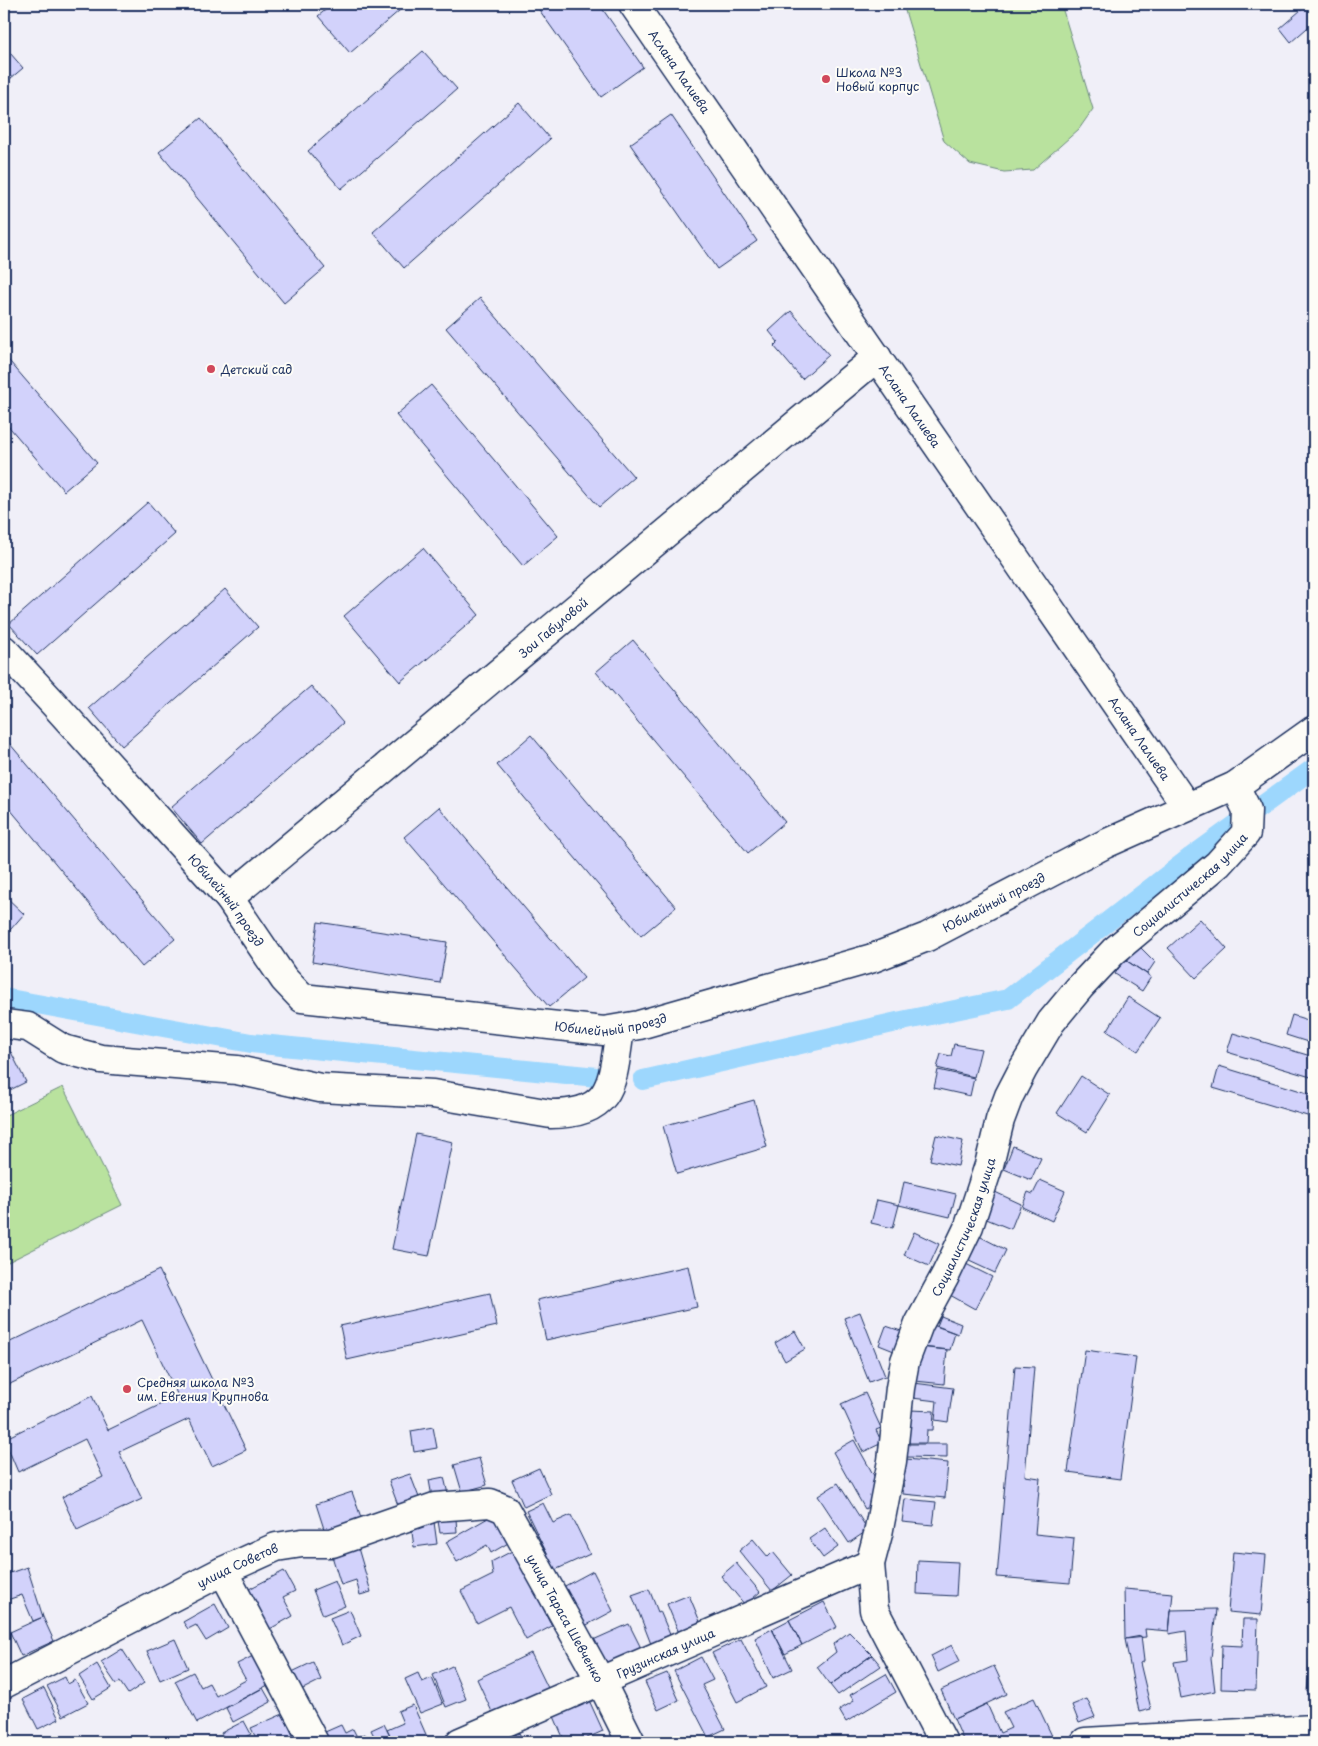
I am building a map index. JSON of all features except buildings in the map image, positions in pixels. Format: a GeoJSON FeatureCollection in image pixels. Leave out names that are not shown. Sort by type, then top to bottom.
{"type":"FeatureCollection","features":[{"type":"Feature","properties":{"kind":"street","name":"Аслана Лалиева"},"geometry":{"type":"LineString","coordinates":[[633,4],[1187,807]]}},
{"type":"Feature","properties":{"kind":"street","name":"Зои Габуловой"},"geometry":{"type":"LineString","coordinates":[[229,898],[877,357]]}},
{"type":"Feature","properties":{"kind":"street","name":"Юбилейный проезд"},"geometry":{"type":"LineString","coordinates":[[4,650],[56,705],[229,898],[284,979],[302,998],[604,1031],[620,1029],[873,958],[927,937],[1105,844],[1235,786],[1314,730]]}},
{"type":"Feature","properties":{"kind":"street","name":"Социалистическая улица"},"geometry":{"type":"LineString","coordinates":[[943,1742],[874,1610],[870,1564],[878,1534],[892,1461],[905,1361],[919,1324],[970,1226],[989,1165],[1000,1120],[1009,1096],[1023,1069],[1051,1022],[1080,986],[1114,951],[1218,864],[1246,833],[1246,810],[1235,786]]}},
{"type":"Feature","properties":{"kind":"street"},"geometry":{"type":"LineString","coordinates":[[4,1024],[28,1027],[63,1049],[101,1059],[237,1070],[320,1088],[433,1094],[552,1114],[569,1114],[585,1110],[597,1103],[607,1092],[613,1079],[620,1029]]}},
{"type":"Feature","properties":{"kind":"street","name":"улица Советов"},"geometry":{"type":"LineString","coordinates":[[4,1684],[223,1571],[276,1548],[302,1543],[332,1543],[435,1507],[490,1503]]}},
{"type":"Feature","properties":{"kind":"street","name":"улица Тараса Шевченко"},"geometry":{"type":"LineString","coordinates":[[490,1503],[505,1509],[601,1682],[631,1742]]}},
{"type":"Feature","properties":{"kind":"street","name":"Грузинская улица"},"geometry":{"type":"LineString","coordinates":[[460,1742],[870,1564]]}},
{"type":"Feature","properties":{"kind":"street"},"geometry":{"type":"LineString","coordinates":[[223,1571],[314,1742]]}},
{"type":"Feature","properties":{"kind":"street"},"geometry":{"type":"LineString","coordinates":[[1085,1742],[1314,1729]]}},
{"type":"Feature","properties":{"kind":"green space"},"geometry":{"type":"Polygon","coordinates":[[[903,4],[1061,4],[1093,109],[1079,129],[1033,170],[1004,172],[970,164],[944,141],[903,4]]]}},
{"type":"Feature","properties":{"kind":"green space"},"geometry":{"type":"Polygon","coordinates":[[[63,1087],[122,1205],[4,1264],[4,1116],[63,1087]]]}},
{"type":"Feature","properties":{"kind":"waterway"},"geometry":{"type":"LineString","coordinates":[[643,1080],[897,1022],[1008,999],[1191,857],[1314,768]]}},
{"type":"Feature","properties":{"kind":"waterway"},"geometry":{"type":"LineString","coordinates":[[4,998],[251,1043],[597,1077]]}},
{"type":"Feature","properties":{"kind":"place","name":"Школа №3 Новый корпус"},"geometry":{"type":"Point","coordinates":[826,79]}},
{"type":"Feature","properties":{"kind":"place","name":"Детский сад"},"geometry":{"type":"Point","coordinates":[211,369]}},
{"type":"Feature","properties":{"kind":"place","name":"Средняя школа №3 им. Евгения Крупнова"},"geometry":{"type":"Point","coordinates":[127,1389]}}]}
